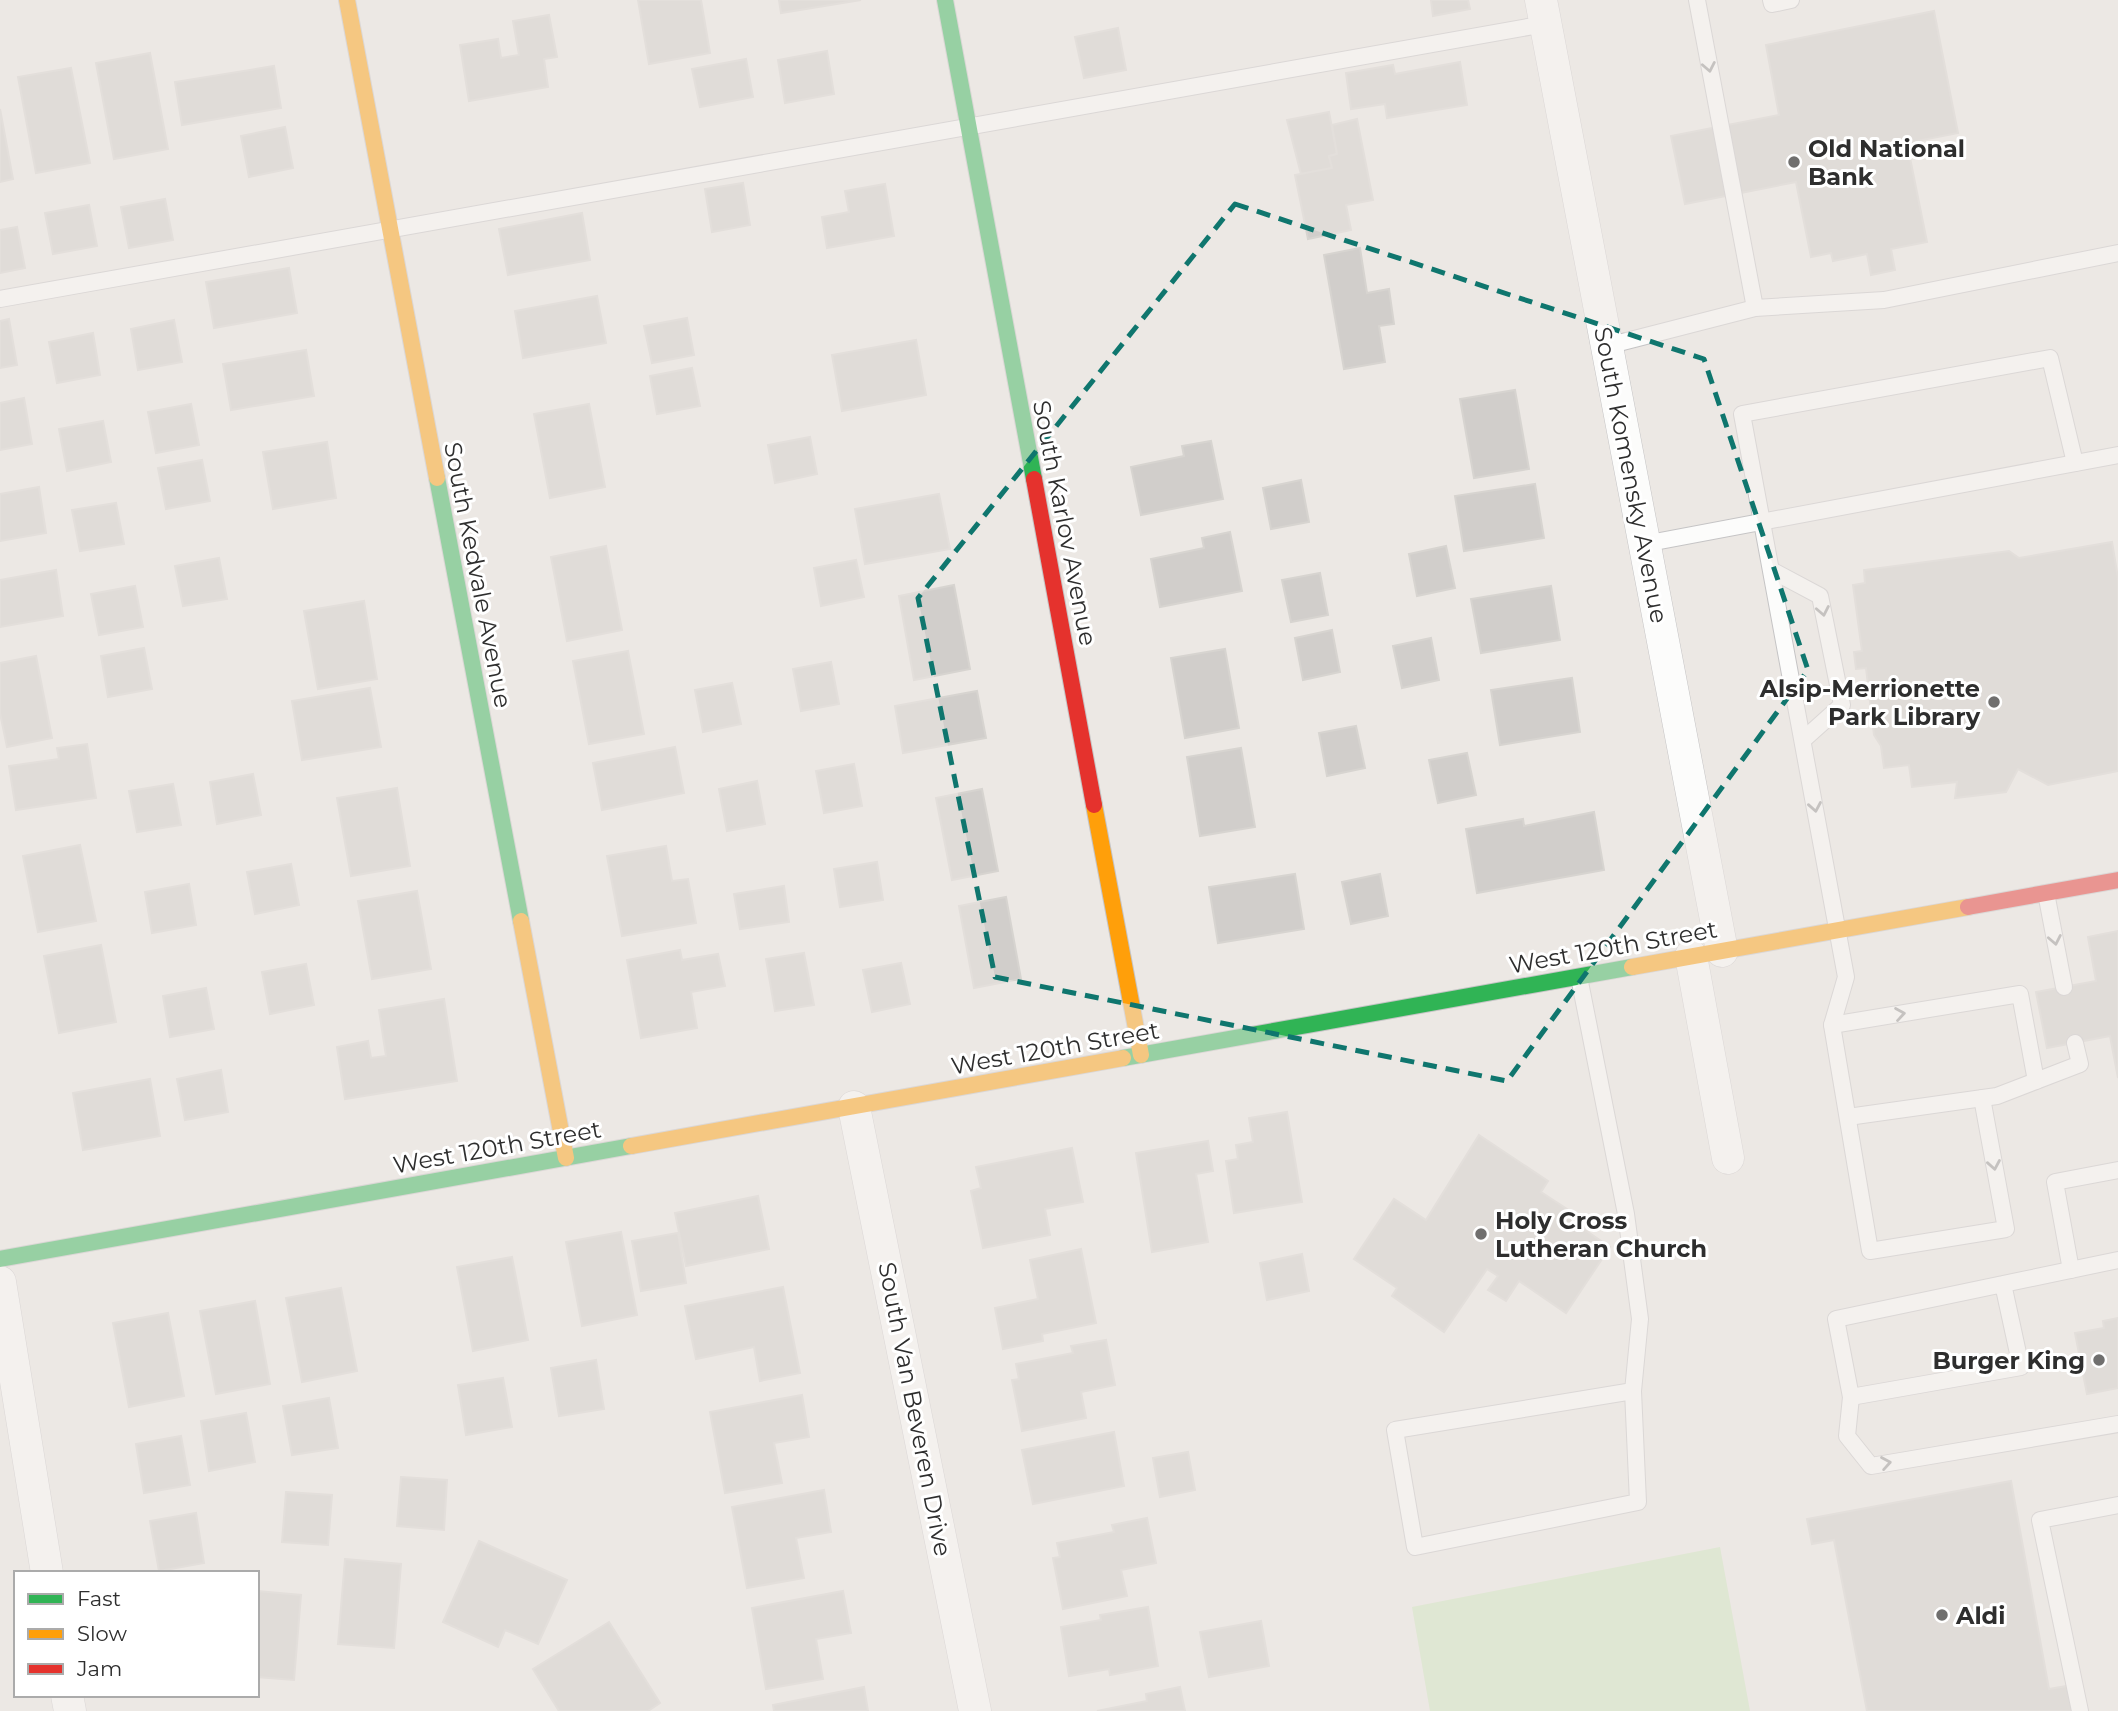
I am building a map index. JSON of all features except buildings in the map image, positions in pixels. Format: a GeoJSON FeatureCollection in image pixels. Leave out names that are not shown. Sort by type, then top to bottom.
{"type":"FeatureCollection","features":[{"type":"Feature","properties":{"kind":"street","name":"South Kedvale Avenue"},"geometry":{"type":"LineString","coordinates":[[347,0],[566,1158]]}},
{"type":"Feature","properties":{"kind":"street","name":"South Karlov Avenue"},"geometry":{"type":"LineString","coordinates":[[945,0],[1141,1055]]}},
{"type":"Feature","properties":{"kind":"street","name":"South Komensky Avenue"},"geometry":{"type":"LineString","coordinates":[[1543,12],[1644,544],[1706,954],[1728,1158]]}},
{"type":"Feature","properties":{"kind":"street","name":"West 120th Street"},"geometry":{"type":"LineString","coordinates":[[0,1259],[2118,880]]}},
{"type":"Feature","properties":{"kind":"street","name":"South Van Beveren Drive"},"geometry":{"type":"LineString","coordinates":[[854,1107],[975,1711]]}},
{"type":"Feature","properties":{"kind":"street"},"geometry":{"type":"LineString","coordinates":[[0,1282],[47,1571]]}},
{"type":"Feature","properties":{"kind":"lane"},"geometry":{"type":"LineString","coordinates":[[1697,0],[1755,308]]}},
{"type":"Feature","properties":{"kind":"lane"},"geometry":{"type":"LineString","coordinates":[[1771,0],[1772,4],[1791,0]]}},
{"type":"Feature","properties":{"kind":"lane"},"geometry":{"type":"LineString","coordinates":[[0,299],[968,127],[1543,12]]}},
{"type":"Feature","properties":{"kind":"lane"},"geometry":{"type":"LineString","coordinates":[[1607,346],[1755,308],[1884,300],[2118,253]]}},
{"type":"Feature","properties":{"kind":"lane"},"geometry":{"type":"LineString","coordinates":[[1982,1098],[2006,1229],[1870,1251],[1832,1026],[1846,977],[1764,520],[1742,414],[2050,358],[2075,463]]}},
{"type":"Feature","properties":{"kind":"lane"},"geometry":{"type":"LineString","coordinates":[[1644,544],[2118,455]]}},
{"type":"Feature","properties":{"kind":"lane"},"geometry":{"type":"LineString","coordinates":[[1773,571],[1820,596],[1842,705],[1803,740]]}},
{"type":"Feature","properties":{"kind":"lane"},"geometry":{"type":"LineString","coordinates":[[2046,893],[2064,987]]}},
{"type":"Feature","properties":{"kind":"lane"},"geometry":{"type":"LineString","coordinates":[[1579,977],[1626,1214],[1640,1319],[1633,1391],[1638,1502],[1415,1547],[1395,1430],[1633,1391]]}},
{"type":"Feature","properties":{"kind":"lane"},"geometry":{"type":"LineString","coordinates":[[1832,1026],[2020,995],[2036,1081]]}},
{"type":"Feature","properties":{"kind":"lane"},"geometry":{"type":"LineString","coordinates":[[1848,1117],[1997,1096],[2080,1064],[2075,1042]]}},
{"type":"Feature","properties":{"kind":"lane"},"geometry":{"type":"LineString","coordinates":[[2071,1270],[2055,1182],[2118,1170]]}},
{"type":"Feature","properties":{"kind":"lane"},"geometry":{"type":"LineString","coordinates":[[2118,1260],[1836,1319],[1851,1397],[1847,1436],[1871,1466],[2118,1424]]}},
{"type":"Feature","properties":{"kind":"lane"},"geometry":{"type":"LineString","coordinates":[[1851,1397],[2021,1367],[2003,1284]]}},
{"type":"Feature","properties":{"kind":"lane"},"geometry":{"type":"LineString","coordinates":[[2080,1711],[2040,1520],[2118,1505]]}},
{"type":"Feature","properties":{"kind":"highlighted area"},"geometry":{"type":"Polygon","coordinates":[[[1235,204],[1704,359],[1808,670],[1507,1081],[995,977],[918,598],[1235,204]]]}},
{"type":"Feature","properties":{"kind":"green space"},"geometry":{"type":"Polygon","coordinates":[[[1720,1547],[1750,1711],[1430,1711],[1412,1607],[1720,1547]]]}},
{"type":"Feature","properties":{"kind":"traffic: fast"},"geometry":{"type":"LineString","coordinates":[[945,0],[1034,479]]}},
{"type":"Feature","properties":{"kind":"traffic: fast"},"geometry":{"type":"LineString","coordinates":[[437,478],[521,921]]}},
{"type":"Feature","properties":{"kind":"traffic: fast"},"geometry":{"type":"LineString","coordinates":[[1123,1058],[1632,967]]}},
{"type":"Feature","properties":{"kind":"traffic: fast"},"geometry":{"type":"LineString","coordinates":[[0,1259],[631,1146]]}},
{"type":"Feature","properties":{"kind":"traffic: slow"},"geometry":{"type":"LineString","coordinates":[[347,0],[437,478]]}},
{"type":"Feature","properties":{"kind":"traffic: slow"},"geometry":{"type":"LineString","coordinates":[[1094,805],[1141,1055]]}},
{"type":"Feature","properties":{"kind":"traffic: slow"},"geometry":{"type":"LineString","coordinates":[[1632,967],[1968,907]]}},
{"type":"Feature","properties":{"kind":"traffic: slow"},"geometry":{"type":"LineString","coordinates":[[521,921],[566,1158]]}},
{"type":"Feature","properties":{"kind":"traffic: slow"},"geometry":{"type":"LineString","coordinates":[[631,1146],[1123,1058]]}},
{"type":"Feature","properties":{"kind":"traffic: jam"},"geometry":{"type":"LineString","coordinates":[[1034,479],[1094,805]]}},
{"type":"Feature","properties":{"kind":"traffic: jam"},"geometry":{"type":"LineString","coordinates":[[1968,907],[2118,880]]}},
{"type":"Feature","properties":{"kind":"place","name":"Old National Bank"},"geometry":{"type":"Point","coordinates":[1794,162]}},
{"type":"Feature","properties":{"kind":"place","name":"Alsip-Merrionette Park Library"},"geometry":{"type":"Point","coordinates":[1994,702]}},
{"type":"Feature","properties":{"kind":"place","name":"Holy Cross Lutheran Church"},"geometry":{"type":"Point","coordinates":[1481,1234]}},
{"type":"Feature","properties":{"kind":"place","name":"Burger King"},"geometry":{"type":"Point","coordinates":[2099,1360]}},
{"type":"Feature","properties":{"kind":"place","name":"Aldi"},"geometry":{"type":"Point","coordinates":[1942,1615]}}]}
